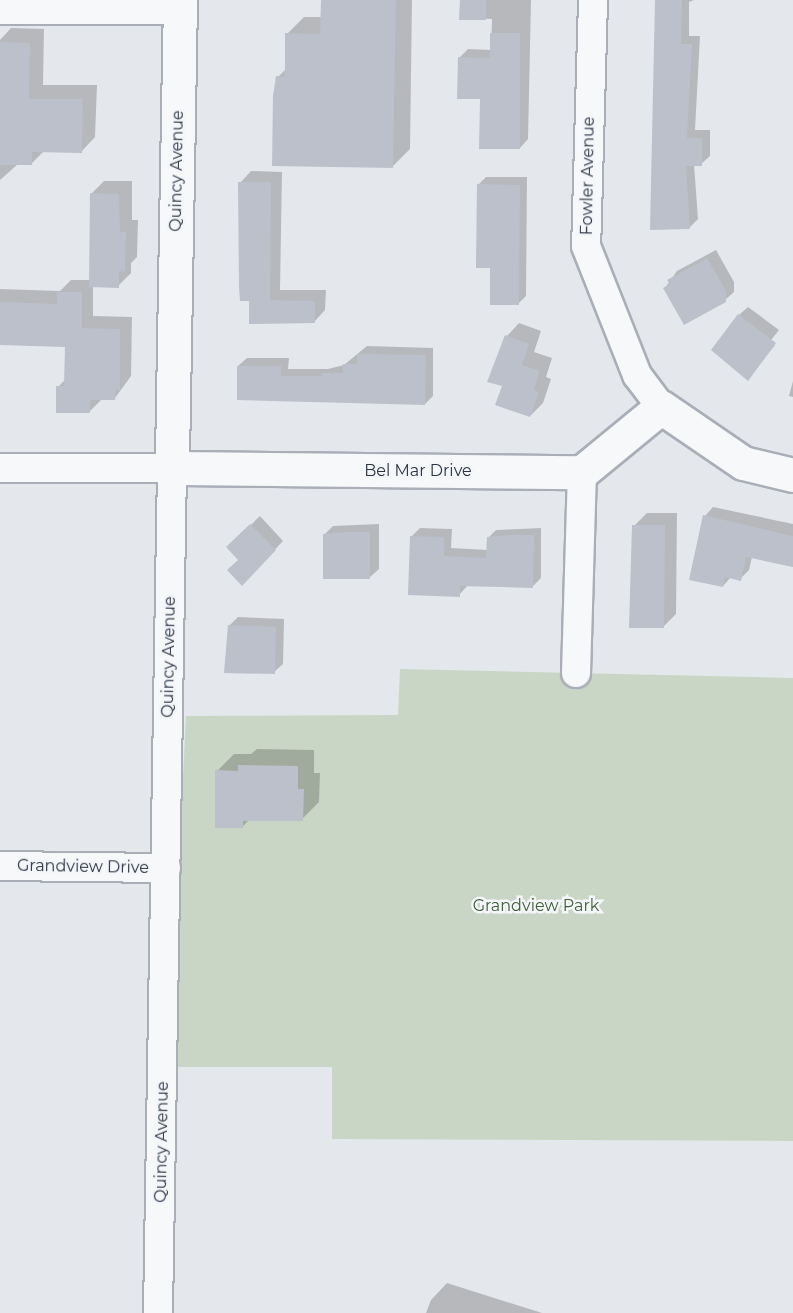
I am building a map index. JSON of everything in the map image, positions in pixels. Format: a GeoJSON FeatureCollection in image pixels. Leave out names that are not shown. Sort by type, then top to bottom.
{"type":"FeatureCollection","features":[{"type":"Feature","properties":{"kind":"street","name":"Fowler Avenue"},"geometry":{"type":"LineString","coordinates":[[593,0],[586,246],[637,375],[661,407]]}},
{"type":"Feature","properties":{"kind":"street"},"geometry":{"type":"LineString","coordinates":[[0,10],[179,5]]}},
{"type":"Feature","properties":{"kind":"street","name":"Quincy Avenue"},"geometry":{"type":"LineString","coordinates":[[158,1313],[179,5]]}},
{"type":"Feature","properties":{"kind":"street"},"geometry":{"type":"LineString","coordinates":[[576,673],[582,472],[661,407],[743,463],[793,475]]}},
{"type":"Feature","properties":{"kind":"street","name":"Bel Mar Drive"},"geometry":{"type":"LineString","coordinates":[[0,468],[582,472]]}},
{"type":"Feature","properties":{"kind":"street","name":"Grandview Drive"},"geometry":{"type":"LineString","coordinates":[[0,867],[166,868]]}},
{"type":"Feature","properties":{"kind":"green space","name":"Grandview Park"},"geometry":{"type":"Polygon","coordinates":[[[400,669],[793,678],[793,1141],[332,1139],[332,1067],[169,1067],[186,716],[398,715],[400,669]]]}},
{"type":"Feature","properties":{"kind":"building"},"geometry":{"type":"Polygon","coordinates":[[[321,0],[396,0],[393,168],[272,166],[273,96],[276,76],[285,77],[285,33],[320,34],[321,0]]]}},
{"type":"Feature","properties":{"kind":"building"},"geometry":{"type":"Polygon","coordinates":[[[460,0],[486,0],[486,20],[459,20],[460,0]]]}},
{"type":"Feature","properties":{"kind":"building"},"geometry":{"type":"Polygon","coordinates":[[[655,0],[682,0],[681,44],[692,44],[687,138],[702,138],[702,166],[686,166],[690,229],[650,230],[655,0]]]}},
{"type":"Feature","properties":{"kind":"building"},"geometry":{"type":"Polygon","coordinates":[[[490,33],[520,33],[520,149],[479,149],[480,99],[457,99],[458,57],[490,58],[490,33]]]}},
{"type":"Feature","properties":{"kind":"building"},"geometry":{"type":"Polygon","coordinates":[[[0,42],[30,43],[29,99],[83,99],[82,153],[32,152],[32,165],[0,165],[0,42]]]}},
{"type":"Feature","properties":{"kind":"building"},"geometry":{"type":"Polygon","coordinates":[[[238,182],[271,182],[270,300],[315,301],[315,323],[249,324],[249,301],[240,301],[238,182]]]}},
{"type":"Feature","properties":{"kind":"building"},"geometry":{"type":"Polygon","coordinates":[[[477,184],[520,185],[519,305],[490,305],[490,268],[476,268],[477,184]]]}},
{"type":"Feature","properties":{"kind":"building"},"geometry":{"type":"Polygon","coordinates":[[[90,193],[119,194],[120,232],[126,232],[125,272],[119,271],[119,288],[89,287],[90,193]]]}},
{"type":"Feature","properties":{"kind":"building"},"geometry":{"type":"Polygon","coordinates":[[[707,258],[726,291],[726,302],[684,325],[663,288],[670,284],[667,280],[707,258]]]}},
{"type":"Feature","properties":{"kind":"building"},"geometry":{"type":"Polygon","coordinates":[[[57,292],[82,292],[82,328],[120,329],[120,390],[116,390],[115,400],[90,400],[90,413],[56,413],[56,386],[64,386],[65,347],[0,345],[0,302],[57,304],[57,292]]]}},
{"type":"Feature","properties":{"kind":"building"},"geometry":{"type":"Polygon","coordinates":[[[738,314],[776,343],[748,381],[711,350],[738,314]]]}},
{"type":"Feature","properties":{"kind":"building"},"geometry":{"type":"Polygon","coordinates":[[[505,335],[529,344],[522,365],[540,371],[534,390],[539,392],[530,417],[495,405],[502,386],[487,382],[505,335]]]}},
{"type":"Feature","properties":{"kind":"building"},"geometry":{"type":"Polygon","coordinates":[[[357,354],[426,355],[425,405],[237,400],[237,366],[281,366],[281,376],[322,376],[322,373],[343,373],[343,364],[357,364],[357,354]]]}},
{"type":"Feature","properties":{"kind":"building"},"geometry":{"type":"Polygon","coordinates":[[[703,515],[793,536],[793,567],[746,557],[741,581],[725,577],[723,587],[689,580],[703,515]]]}},
{"type":"Feature","properties":{"kind":"building"},"geometry":{"type":"Polygon","coordinates":[[[250,524],[276,550],[242,586],[227,570],[238,560],[226,547],[250,524]]]}},
{"type":"Feature","properties":{"kind":"building"},"geometry":{"type":"Polygon","coordinates":[[[632,525],[665,525],[664,628],[629,628],[632,525]]]}},
{"type":"Feature","properties":{"kind":"building"},"geometry":{"type":"Polygon","coordinates":[[[370,532],[370,579],[323,579],[323,534],[370,532]]]}},
{"type":"Feature","properties":{"kind":"building"},"geometry":{"type":"Polygon","coordinates":[[[534,535],[533,588],[460,586],[460,597],[408,595],[410,536],[444,537],[444,556],[486,558],[487,537],[534,535]]]}},
{"type":"Feature","properties":{"kind":"building"},"geometry":{"type":"Polygon","coordinates":[[[228,625],[276,627],[275,674],[224,673],[228,625]]]}},
{"type":"Feature","properties":{"kind":"building"},"geometry":{"type":"Polygon","coordinates":[[[238,765],[298,766],[298,789],[304,789],[303,821],[243,821],[243,828],[215,828],[215,770],[238,771],[238,765]]]}}]}
